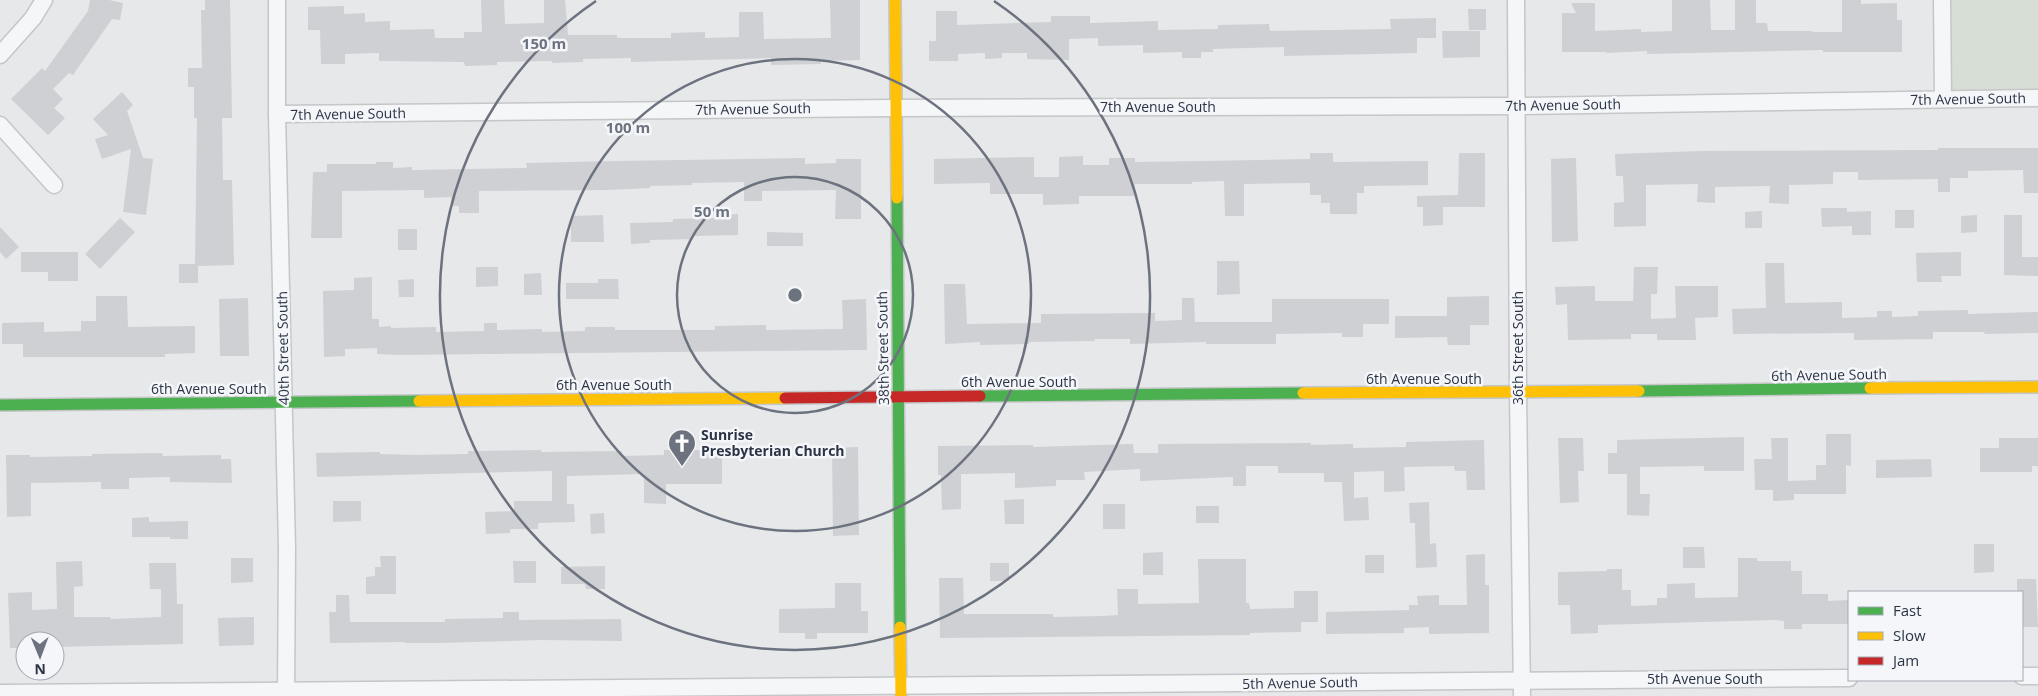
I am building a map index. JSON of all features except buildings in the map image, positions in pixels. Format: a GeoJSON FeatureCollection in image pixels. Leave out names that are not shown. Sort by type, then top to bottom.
{"type":"FeatureCollection","features":[{"type":"Feature","properties":{"kind":"street"},"geometry":{"type":"LineString","coordinates":[[0,55],[32,18],[44,0]]}},
{"type":"Feature","properties":{"kind":"street","name":"40th Street South"},"geometry":{"type":"LineString","coordinates":[[277,0],[277,114],[287,548],[286,694]]}},
{"type":"Feature","properties":{"kind":"street","name":"38th Street South"},"geometry":{"type":"LineString","coordinates":[[895,0],[901,692]]}},
{"type":"Feature","properties":{"kind":"street","name":"36th Street South"},"geometry":{"type":"LineString","coordinates":[[1516,0],[1522,688]]}},
{"type":"Feature","properties":{"kind":"street"},"geometry":{"type":"LineString","coordinates":[[1942,0],[1943,99]]}},
{"type":"Feature","properties":{"kind":"street","name":"7th Avenue South"},"geometry":{"type":"LineString","coordinates":[[277,114],[895,108],[1517,106],[2038,98]]}},
{"type":"Feature","properties":{"kind":"street"},"geometry":{"type":"LineString","coordinates":[[0,125],[54,184]]}},
{"type":"Feature","properties":{"kind":"street","name":"6th Avenue South"},"geometry":{"type":"LineString","coordinates":[[0,405],[2038,387]]}},
{"type":"Feature","properties":{"kind":"street"},"geometry":{"type":"LineString","coordinates":[[2023,676],[2038,676]]}},
{"type":"Feature","properties":{"kind":"street","name":"5th Avenue South"},"geometry":{"type":"LineString","coordinates":[[0,693],[901,692],[1522,688],[1848,678]]}},
{"type":"Feature","properties":{"kind":"shaded area"},"geometry":{"type":"Polygon","coordinates":[[[1942,0],[2038,0],[2038,98],[1943,99],[1942,0]]]}},
{"type":"Feature","properties":{"kind":"traffic: fast"},"geometry":{"type":"LineString","coordinates":[[897,198],[900,627]]}},
{"type":"Feature","properties":{"kind":"traffic: fast"},"geometry":{"type":"LineString","coordinates":[[1639,391],[1870,388]]}},
{"type":"Feature","properties":{"kind":"traffic: fast"},"geometry":{"type":"LineString","coordinates":[[980,396],[1303,393]]}},
{"type":"Feature","properties":{"kind":"traffic: fast"},"geometry":{"type":"LineString","coordinates":[[0,405],[419,401]]}},
{"type":"Feature","properties":{"kind":"traffic: slow"},"geometry":{"type":"LineString","coordinates":[[895,0],[897,198]]}},
{"type":"Feature","properties":{"kind":"traffic: slow"},"geometry":{"type":"LineString","coordinates":[[1870,388],[2038,387]]}},
{"type":"Feature","properties":{"kind":"traffic: slow"},"geometry":{"type":"LineString","coordinates":[[1303,393],[1639,391]]}},
{"type":"Feature","properties":{"kind":"traffic: slow"},"geometry":{"type":"LineString","coordinates":[[419,401],[785,398]]}},
{"type":"Feature","properties":{"kind":"traffic: slow"},"geometry":{"type":"LineString","coordinates":[[900,627],[901,696]]}},
{"type":"Feature","properties":{"kind":"traffic: jam"},"geometry":{"type":"LineString","coordinates":[[785,398],[980,396]]}},
{"type":"Feature","properties":{"kind":"place","name":"Sunrise Presbyterian Church"},"geometry":{"type":"Point","coordinates":[682,467]}}]}
